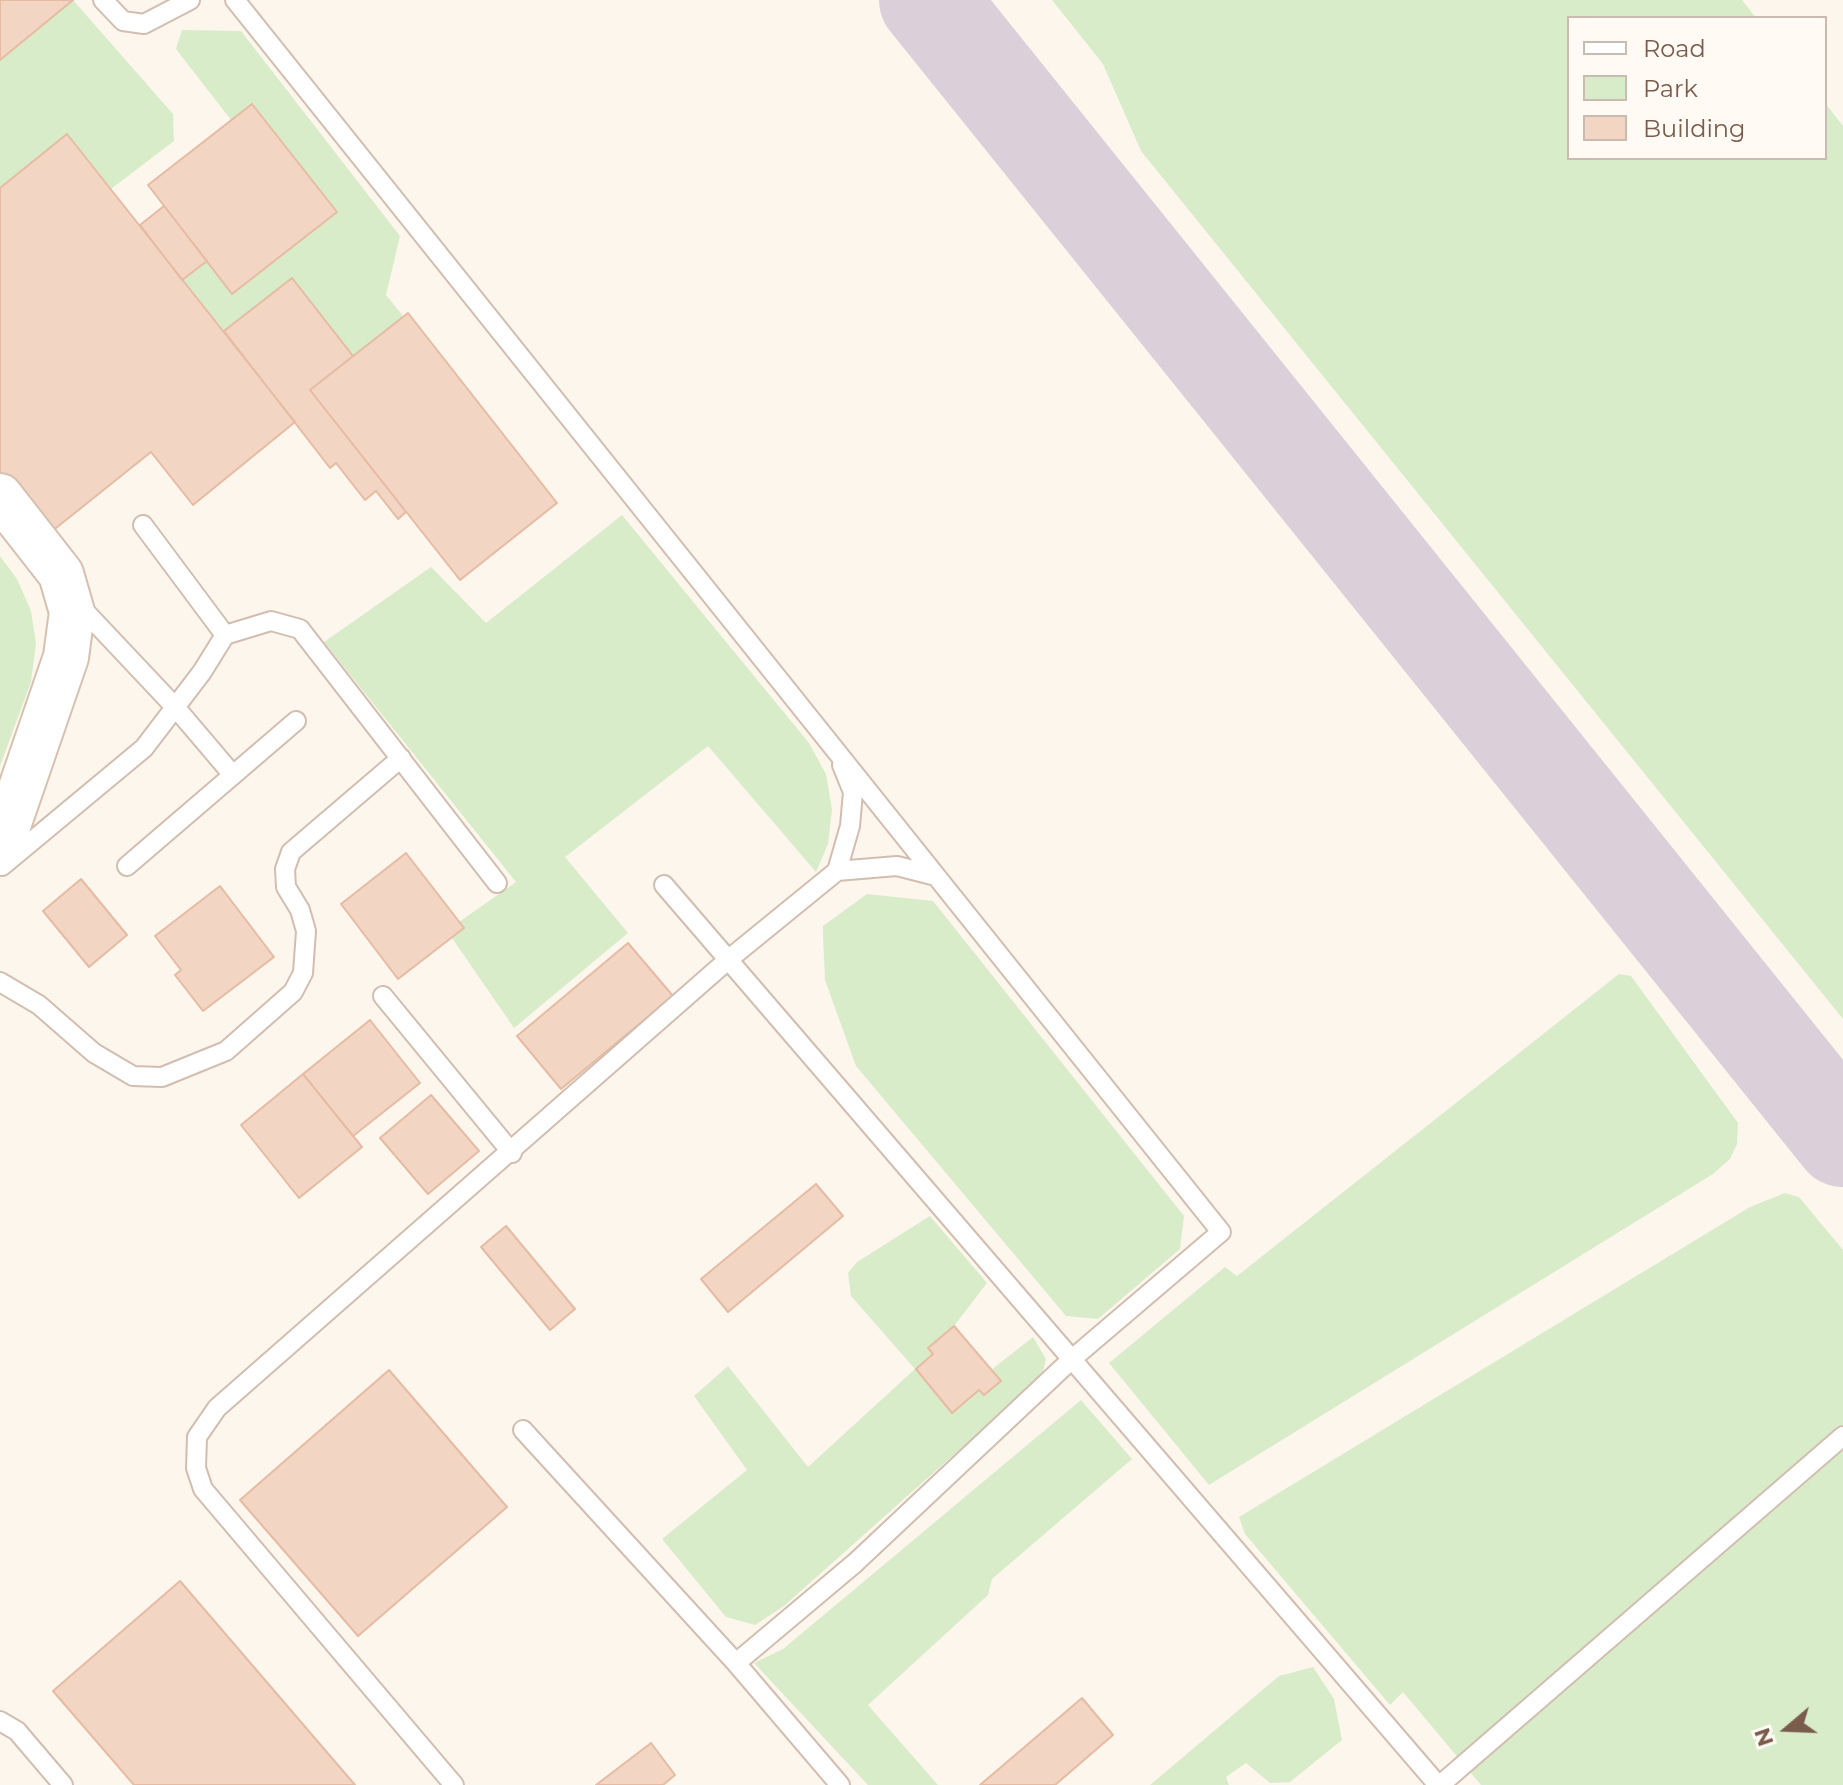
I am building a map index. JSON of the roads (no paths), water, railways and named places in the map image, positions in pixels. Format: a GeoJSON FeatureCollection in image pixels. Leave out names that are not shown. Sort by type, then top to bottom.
{"type":"FeatureCollection","features":[{"type":"Feature","properties":{"kind":"main road"},"geometry":{"type":"LineString","coordinates":[[0,496],[61,574],[72,612],[66,657],[0,849]]}},
{"type":"Feature","properties":{"kind":"lane"},"geometry":{"type":"LineString","coordinates":[[103,0],[123,21],[144,24],[190,0]]}},
{"type":"Feature","properties":{"kind":"lane"},"geometry":{"type":"LineString","coordinates":[[235,0],[1221,1232],[1072,1359],[855,1563],[736,1663]]}},
{"type":"Feature","properties":{"kind":"lane"},"geometry":{"type":"LineString","coordinates":[[143,525],[225,635]]}},
{"type":"Feature","properties":{"kind":"lane"},"geometry":{"type":"LineString","coordinates":[[69,595],[176,708],[232,774]]}},
{"type":"Feature","properties":{"kind":"lane"},"geometry":{"type":"LineString","coordinates":[[0,868],[144,748],[176,708],[225,635],[271,621],[300,629],[497,883]]}},
{"type":"Feature","properties":{"kind":"lane"},"geometry":{"type":"LineString","coordinates":[[127,866],[296,721]]}},
{"type":"Feature","properties":{"kind":"lane"},"geometry":{"type":"LineString","coordinates":[[835,747],[853,792],[850,826],[837,871]]}},
{"type":"Feature","properties":{"kind":"lane"},"geometry":{"type":"LineString","coordinates":[[0,982],[39,1005],[94,1053],[133,1076],[162,1077],[226,1051],[293,992],[303,973],[306,931],[300,910],[286,887],[285,869],[291,852],[401,758]]}},
{"type":"Feature","properties":{"kind":"lane"},"geometry":{"type":"LineString","coordinates":[[454,1785],[203,1489],[196,1468],[197,1437],[217,1408],[512,1153],[729,959],[837,871],[897,866],[936,876]]}},
{"type":"Feature","properties":{"kind":"lane"},"geometry":{"type":"LineString","coordinates":[[664,885],[1439,1785],[1843,1436]]}},
{"type":"Feature","properties":{"kind":"lane"},"geometry":{"type":"LineString","coordinates":[[383,996],[512,1153]]}},
{"type":"Feature","properties":{"kind":"lane"},"geometry":{"type":"LineString","coordinates":[[523,1430],[736,1663],[840,1785]]}},
{"type":"Feature","properties":{"kind":"lane"},"geometry":{"type":"LineString","coordinates":[[0,1721],[17,1731],[63,1785]]}}]}
